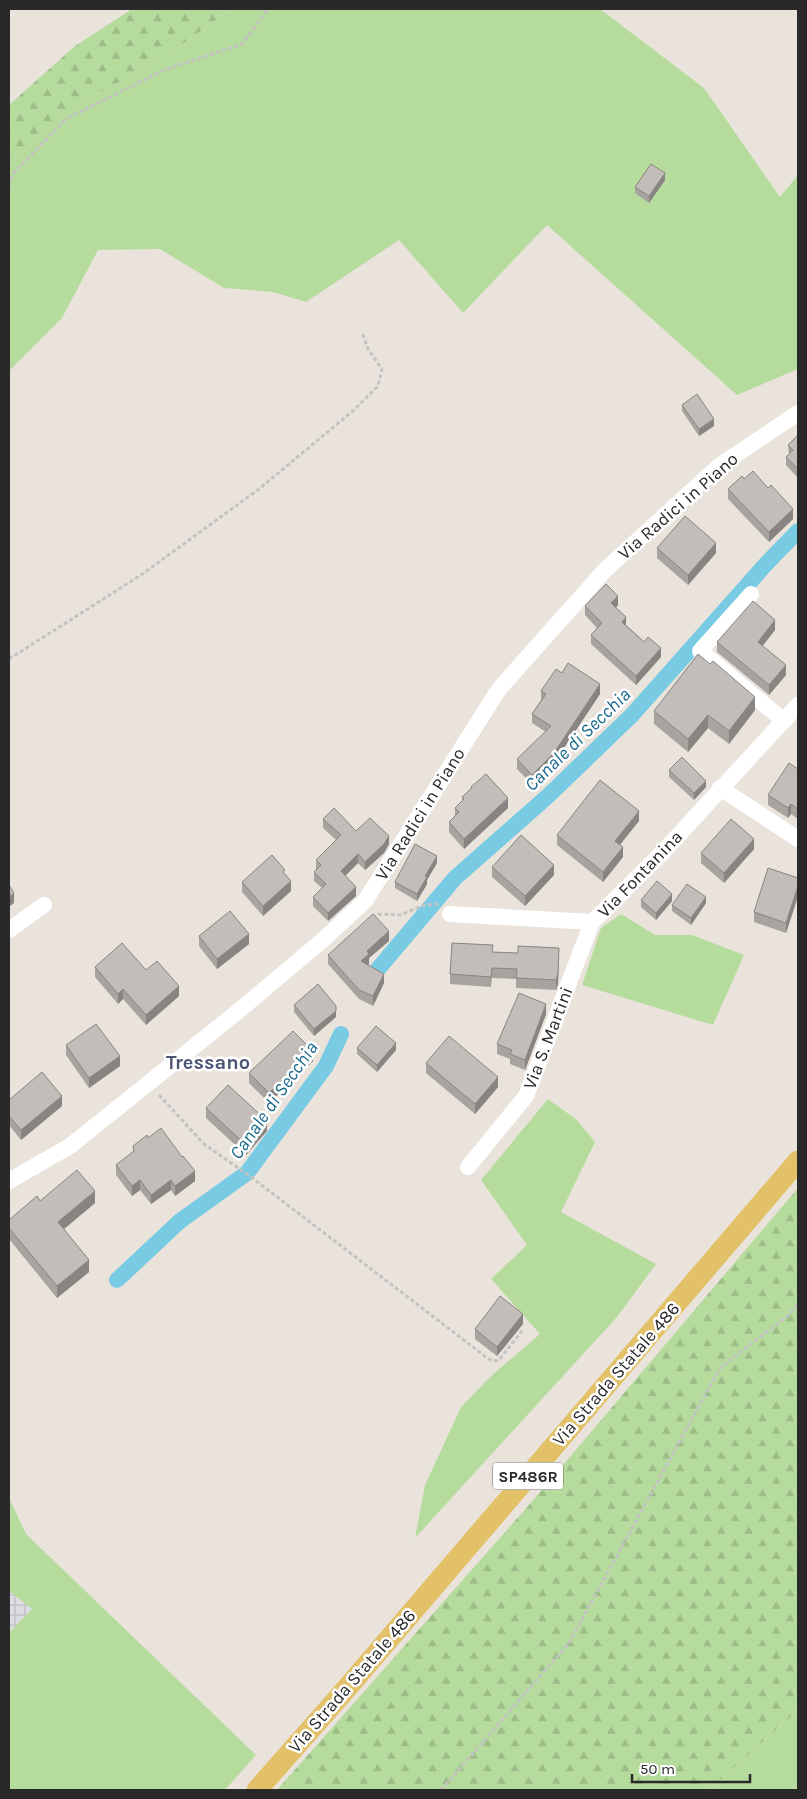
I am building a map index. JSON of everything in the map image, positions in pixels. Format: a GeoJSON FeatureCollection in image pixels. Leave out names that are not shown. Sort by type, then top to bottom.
{"type":"FeatureCollection","features":[{"type":"Feature","properties":{"kind":"main road","name":"Via Strada Statale 486"},"geometry":{"type":"LineString","coordinates":[[257,1790],[360,1673],[798,1161]]}},
{"type":"Feature","properties":{"kind":"street","name":"Via Radici in Piano"},"geometry":{"type":"LineString","coordinates":[[9,1181],[70,1146],[302,957],[365,901],[499,689],[605,570],[718,466],[798,412]]}},
{"type":"Feature","properties":{"kind":"street"},"geometry":{"type":"LineString","coordinates":[[751,594],[700,651],[784,721]]}},
{"type":"Feature","properties":{"kind":"street","name":"Via Fontanina"},"geometry":{"type":"LineString","coordinates":[[446,909],[592,922],[662,853],[798,705]]}},
{"type":"Feature","properties":{"kind":"street"},"geometry":{"type":"LineString","coordinates":[[720,788],[798,839]]}},
{"type":"Feature","properties":{"kind":"street"},"geometry":{"type":"LineString","coordinates":[[9,930],[44,905]]}},
{"type":"Feature","properties":{"kind":"street","name":"Via S. Martini"},"geometry":{"type":"LineString","coordinates":[[468,1167],[526,1096],[592,922]]}},
{"type":"Feature","properties":{"kind":"path"},"geometry":{"type":"LineString","coordinates":[[9,186],[12,175],[66,119],[164,70],[242,44],[268,9]]}},
{"type":"Feature","properties":{"kind":"path"},"geometry":{"type":"LineString","coordinates":[[9,659],[141,574],[259,489],[354,410],[378,386],[382,369],[368,349],[362,332]]}},
{"type":"Feature","properties":{"kind":"path"},"geometry":{"type":"LineString","coordinates":[[425,905],[446,909]]}},
{"type":"Feature","properties":{"kind":"path"},"geometry":{"type":"LineString","coordinates":[[148,1084],[204,1144],[251,1177],[492,1361],[499,1360],[522,1330]]}},
{"type":"Feature","properties":{"kind":"path"},"geometry":{"type":"LineString","coordinates":[[441,1790],[569,1643],[720,1368],[790,1314],[798,1304]]}},
{"type":"Feature","properties":{"kind":"shaded area"},"geometry":{"type":"Polygon","coordinates":[[[9,1591],[32,1609],[9,1633],[9,1591]]]}},
{"type":"Feature","properties":{"kind":"green space"},"geometry":{"type":"Polygon","coordinates":[[[132,9],[231,9],[169,54],[76,106],[15,159],[9,170],[9,105],[75,46],[132,9]]]}},
{"type":"Feature","properties":{"kind":"green space"},"geometry":{"type":"Polygon","coordinates":[[[231,9],[600,9],[704,88],[780,197],[798,175],[798,369],[737,395],[547,225],[463,313],[399,240],[306,302],[273,292],[224,288],[160,249],[98,250],[62,318],[9,371],[9,170],[15,159],[76,106],[169,54],[231,9]]]}},
{"type":"Feature","properties":{"kind":"green space"},"geometry":{"type":"Polygon","coordinates":[[[621,914],[655,935],[692,935],[744,955],[713,1025],[582,985],[601,928],[621,914]]]}},
{"type":"Feature","properties":{"kind":"green space"},"geometry":{"type":"Polygon","coordinates":[[[548,1099],[577,1120],[595,1142],[561,1212],[656,1264],[617,1317],[415,1538],[425,1485],[461,1407],[490,1377],[540,1334],[491,1279],[527,1245],[481,1180],[548,1099]]]}},
{"type":"Feature","properties":{"kind":"green space"},"geometry":{"type":"Polygon","coordinates":[[[798,1188],[798,1710],[709,1790],[277,1790],[529,1505],[798,1188]]]}},
{"type":"Feature","properties":{"kind":"green space"},"geometry":{"type":"Polygon","coordinates":[[[9,1498],[26,1534],[256,1755],[225,1790],[9,1790],[9,1633],[32,1609],[9,1591],[9,1498]]]}},
{"type":"Feature","properties":{"kind":"green space"},"geometry":{"type":"Polygon","coordinates":[[[798,1710],[798,1790],[709,1790],[798,1710]]]}},
{"type":"Feature","properties":{"kind":"building"},"geometry":{"type":"Polygon","coordinates":[[[651,164],[665,173],[649,196],[635,187],[651,164]]]}},
{"type":"Feature","properties":{"kind":"building"},"geometry":{"type":"Polygon","coordinates":[[[697,394],[714,419],[699,429],[682,405],[697,394]]]}},
{"type":"Feature","properties":{"kind":"building"},"geometry":{"type":"Polygon","coordinates":[[[798,435],[798,469],[786,457],[793,450],[788,445],[798,435]]]}},
{"type":"Feature","properties":{"kind":"building"},"geometry":{"type":"Polygon","coordinates":[[[753,471],[768,488],[771,485],[793,509],[769,532],[728,489],[742,476],[744,479],[753,471]]]}},
{"type":"Feature","properties":{"kind":"building"},"geometry":{"type":"Polygon","coordinates":[[[685,516],[716,543],[688,575],[657,548],[685,516]]]}},
{"type":"Feature","properties":{"kind":"building"},"geometry":{"type":"Polygon","coordinates":[[[606,584],[618,596],[611,603],[626,617],[622,622],[644,642],[648,637],[661,648],[636,676],[591,635],[602,623],[585,606],[606,584]]]}},
{"type":"Feature","properties":{"kind":"building"},"geometry":{"type":"Polygon","coordinates":[[[753,601],[775,620],[758,642],[786,665],[769,685],[717,642],[753,601]]]}},
{"type":"Feature","properties":{"kind":"building"},"geometry":{"type":"Polygon","coordinates":[[[698,654],[710,664],[713,661],[755,697],[729,731],[708,715],[688,739],[654,711],[698,654]]]}},
{"type":"Feature","properties":{"kind":"building"},"geometry":{"type":"Polygon","coordinates":[[[568,663],[600,684],[554,753],[532,775],[517,759],[551,726],[532,714],[546,694],[541,691],[556,669],[562,673],[568,663]]]}},
{"type":"Feature","properties":{"kind":"building"},"geometry":{"type":"Polygon","coordinates":[[[682,757],[706,781],[694,793],[669,770],[682,757]]]}},
{"type":"Feature","properties":{"kind":"building"},"geometry":{"type":"Polygon","coordinates":[[[789,763],[798,769],[798,809],[791,804],[788,808],[768,795],[789,763]]]}},
{"type":"Feature","properties":{"kind":"building"},"geometry":{"type":"Polygon","coordinates":[[[486,774],[508,798],[464,839],[449,822],[459,812],[455,808],[464,799],[462,797],[486,774]]]}},
{"type":"Feature","properties":{"kind":"building"},"geometry":{"type":"Polygon","coordinates":[[[600,780],[639,811],[615,841],[623,847],[603,872],[557,835],[600,780]]]}},
{"type":"Feature","properties":{"kind":"building"},"geometry":{"type":"Polygon","coordinates":[[[334,808],[356,831],[370,818],[389,836],[384,844],[365,862],[358,854],[341,871],[356,887],[328,913],[313,897],[326,884],[314,872],[321,865],[316,860],[341,835],[323,819],[334,808]]]}},
{"type":"Feature","properties":{"kind":"building"},"geometry":{"type":"Polygon","coordinates":[[[731,819],[754,839],[724,873],[701,853],[731,819]]]}},
{"type":"Feature","properties":{"kind":"building"},"geometry":{"type":"Polygon","coordinates":[[[521,835],[554,865],[525,896],[492,867],[521,835]]]}},
{"type":"Feature","properties":{"kind":"building"},"geometry":{"type":"Polygon","coordinates":[[[415,844],[437,856],[417,894],[395,882],[415,844]]]}},
{"type":"Feature","properties":{"kind":"building"},"geometry":{"type":"Polygon","coordinates":[[[272,855],[285,870],[283,872],[291,881],[263,906],[242,882],[272,855]]]}},
{"type":"Feature","properties":{"kind":"building"},"geometry":{"type":"Polygon","coordinates":[[[768,868],[798,878],[798,886],[786,923],[754,912],[768,868]]]}},
{"type":"Feature","properties":{"kind":"building"},"geometry":{"type":"Polygon","coordinates":[[[657,881],[672,894],[656,913],[641,900],[657,881]]]}},
{"type":"Feature","properties":{"kind":"building"},"geometry":{"type":"Polygon","coordinates":[[[687,884],[706,897],[691,918],[672,905],[687,884]]]}},
{"type":"Feature","properties":{"kind":"building"},"geometry":{"type":"Polygon","coordinates":[[[9,885],[14,893],[9,897],[9,885]]]}},
{"type":"Feature","properties":{"kind":"building"},"geometry":{"type":"Polygon","coordinates":[[[230,911],[249,934],[217,959],[199,936],[230,911]]]}},
{"type":"Feature","properties":{"kind":"building"},"geometry":{"type":"Polygon","coordinates":[[[373,914],[389,931],[367,951],[369,954],[361,961],[384,974],[373,996],[359,990],[328,955],[373,914]]]}},
{"type":"Feature","properties":{"kind":"building"},"geometry":{"type":"Polygon","coordinates":[[[122,943],[146,970],[157,961],[179,986],[146,1015],[123,989],[118,994],[95,967],[122,943]]]}},
{"type":"Feature","properties":{"kind":"building"},"geometry":{"type":"Polygon","coordinates":[[[452,943],[493,945],[492,952],[518,953],[518,946],[559,948],[558,974],[556,980],[516,978],[517,969],[492,968],[491,977],[450,974],[452,943]]]}},
{"type":"Feature","properties":{"kind":"building"},"geometry":{"type":"Polygon","coordinates":[[[318,984],[336,1006],[336,1011],[314,1029],[294,1005],[318,984]]]}},
{"type":"Feature","properties":{"kind":"building"},"geometry":{"type":"Polygon","coordinates":[[[519,993],[546,1004],[525,1060],[510,1054],[512,1050],[497,1044],[519,993]]]}},
{"type":"Feature","properties":{"kind":"building"},"geometry":{"type":"Polygon","coordinates":[[[96,1024],[120,1056],[89,1078],[66,1045],[96,1024]]]}},
{"type":"Feature","properties":{"kind":"building"},"geometry":{"type":"Polygon","coordinates":[[[376,1026],[396,1043],[377,1065],[357,1048],[376,1026]]]}},
{"type":"Feature","properties":{"kind":"building"},"geometry":{"type":"Polygon","coordinates":[[[293,1031],[313,1051],[269,1093],[249,1073],[293,1031]]]}},
{"type":"Feature","properties":{"kind":"building"},"geometry":{"type":"Polygon","coordinates":[[[449,1036],[498,1077],[475,1104],[426,1063],[449,1036]]]}},
{"type":"Feature","properties":{"kind":"building"},"geometry":{"type":"Polygon","coordinates":[[[42,1072],[62,1096],[21,1130],[9,1116],[9,1100],[42,1072]]]}},
{"type":"Feature","properties":{"kind":"building"},"geometry":{"type":"Polygon","coordinates":[[[228,1085],[267,1121],[246,1145],[206,1108],[228,1085]]]}},
{"type":"Feature","properties":{"kind":"building"},"geometry":{"type":"Polygon","coordinates":[[[161,1128],[182,1157],[195,1171],[175,1186],[171,1180],[151,1195],[140,1180],[132,1186],[116,1165],[134,1151],[133,1146],[147,1135],[148,1138],[161,1128]]]}},
{"type":"Feature","properties":{"kind":"building"},"geometry":{"type":"Polygon","coordinates":[[[77,1170],[95,1191],[58,1222],[89,1260],[57,1286],[9,1228],[9,1220],[37,1196],[40,1201],[77,1170]]]}},
{"type":"Feature","properties":{"kind":"building"},"geometry":{"type":"Polygon","coordinates":[[[500,1296],[523,1314],[497,1347],[475,1329],[500,1296]]]}},
{"type":"Feature","properties":{"kind":"waterway","name":"Canale di Secchia"},"geometry":{"type":"LineString","coordinates":[[378,969],[455,878],[548,796],[632,715],[765,565],[798,531]]}},
{"type":"Feature","properties":{"kind":"waterway","name":"Canale di Secchia"},"geometry":{"type":"LineString","coordinates":[[117,1280],[180,1221],[247,1173],[326,1066],[341,1034]]}},
{"type":"Feature","properties":{"kind":"district","name":"Tressano"},"geometry":{"type":"Point","coordinates":[208,1062]}}]}
